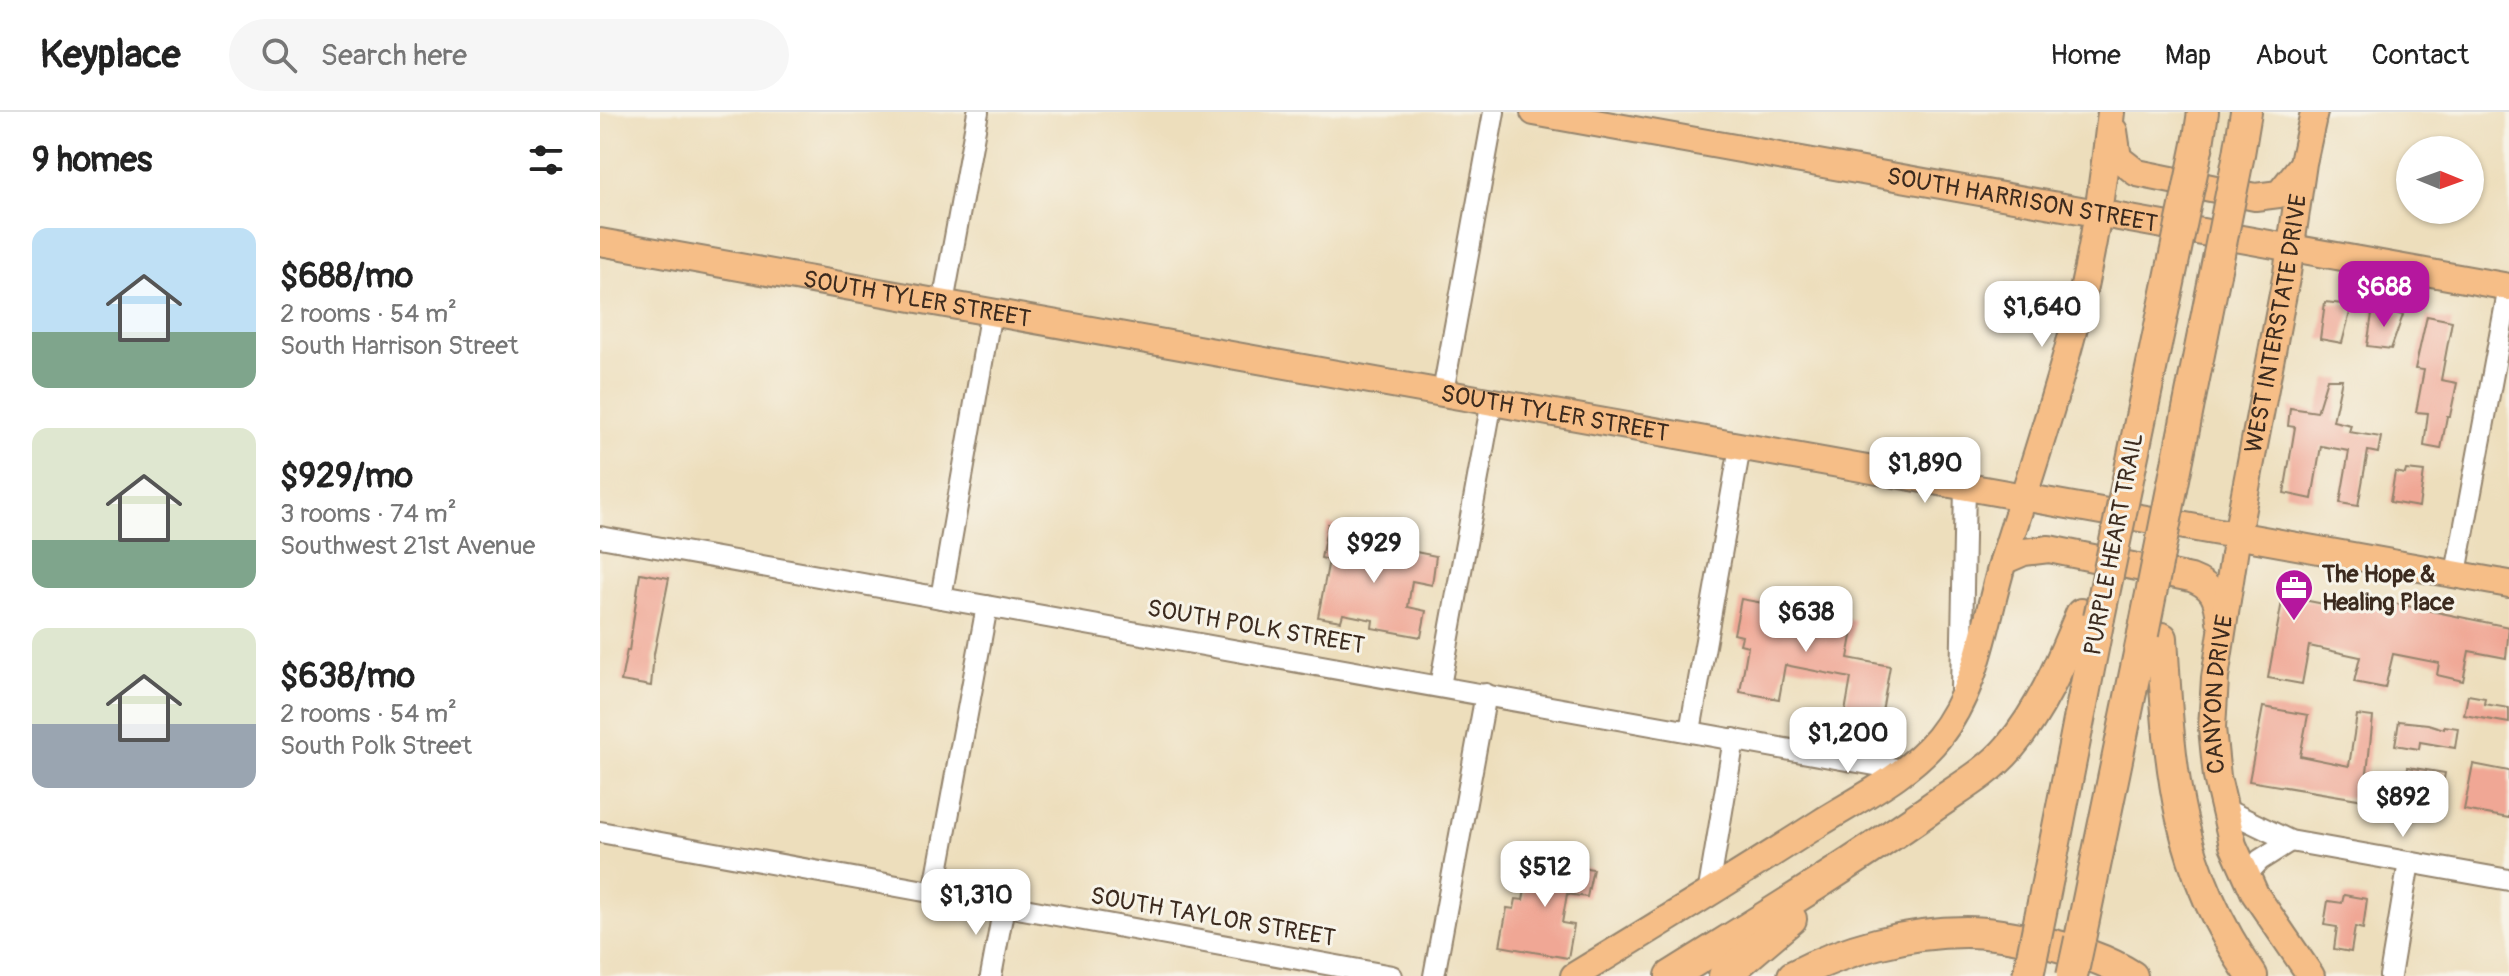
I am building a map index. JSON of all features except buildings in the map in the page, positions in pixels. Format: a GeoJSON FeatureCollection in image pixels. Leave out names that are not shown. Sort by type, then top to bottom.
{"type":"FeatureCollection","features":[{"type":"Feature","properties":{"kind":"highway","name":"PURPLE HEART TRAIL"},"geometry":{"type":"LineString","coordinates":[[2028,976],[2048,878],[2090,616],[2122,501],[2203,112]]}},
{"type":"Feature","properties":{"kind":"highway","name":"PURPLE HEART TRAIL"},"geometry":{"type":"LineString","coordinates":[[2072,976],[2153,636],[2169,510],[2246,112]]}},
{"type":"Feature","properties":{"kind":"highway"},"geometry":{"type":"LineString","coordinates":[[1671,976],[1868,852],[1980,774],[2006,751],[2030,722],[2090,616]]}},
{"type":"Feature","properties":{"kind":"highway"},"geometry":{"type":"LineString","coordinates":[[2153,636],[2172,777],[2187,843],[2206,896],[2252,976]]}},
{"type":"Feature","properties":{"kind":"highway"},"geometry":{"type":"LineString","coordinates":[[1724,976],[1868,852]]}},
{"type":"Feature","properties":{"kind":"highway"},"geometry":{"type":"LineString","coordinates":[[1793,976],[1819,962],[1867,947],[1914,936],[1967,932],[2020,937],[2075,950],[2132,976]]}},
{"type":"Feature","properties":{"kind":"highway"},"geometry":{"type":"LineString","coordinates":[[2079,976],[2080,939]]}},
{"type":"Feature","properties":{"kind":"main road","name":"SOUTH HARRISON STREET"},"geometry":{"type":"LineString","coordinates":[[1534,112],[2509,287]]}},
{"type":"Feature","properties":{"kind":"main road"},"geometry":{"type":"LineString","coordinates":[[1574,976],[1708,895],[1903,770],[1937,739],[1961,703],[1980,651],[2003,561],[2075,324],[2098,212],[2111,112]]}},
{"type":"Feature","properties":{"kind":"main road"},"geometry":{"type":"LineString","coordinates":[[2111,112],[2118,158],[2137,173],[2255,197],[2279,194],[2303,163]]}},
{"type":"Feature","properties":{"kind":"main road","name":"WEST INTERSTATE DRIVE"},"geometry":{"type":"LineString","coordinates":[[2237,535],[2314,112]]}},
{"type":"Feature","properties":{"kind":"main road","name":"SOUTH TYLER STREET"},"geometry":{"type":"LineString","coordinates":[[600,242],[2509,584]]}},
{"type":"Feature","properties":{"kind":"main road","name":"CANYON DRIVE"},"geometry":{"type":"LineString","coordinates":[[2237,535],[2215,678],[2213,750],[2233,845],[2246,875],[2264,910],[2311,976]]}},
{"type":"Feature","properties":{"kind":"main road"},"geometry":{"type":"LineString","coordinates":[[2003,561],[2024,552],[2049,549],[2191,578],[2209,587],[2215,595],[2221,637]]}},
{"type":"Feature","properties":{"kind":"street"},"geometry":{"type":"LineString","coordinates":[[943,303],[978,112]]}},
{"type":"Feature","properties":{"kind":"street"},"geometry":{"type":"LineString","coordinates":[[1443,392],[1494,112]]}},
{"type":"Feature","properties":{"kind":"street"},"geometry":{"type":"LineString","coordinates":[[2456,573],[2509,287]]}},
{"type":"Feature","properties":{"kind":"street"},"geometry":{"type":"LineString","coordinates":[[941,598],[991,311]]}},
{"type":"Feature","properties":{"kind":"street"},"geometry":{"type":"LineString","coordinates":[[1440,686],[1492,401]]}},
{"type":"Feature","properties":{"kind":"street"},"geometry":{"type":"LineString","coordinates":[[1690,731],[1740,447]]}},
{"type":"Feature","properties":{"kind":"street"},"geometry":{"type":"LineString","coordinates":[[1961,703],[1965,486]]}},
{"type":"Feature","properties":{"kind":"street","name":"SOUTH POLK STREET"},"geometry":{"type":"LineString","coordinates":[[600,537],[1903,770]]}},
{"type":"Feature","properties":{"kind":"street"},"geometry":{"type":"LineString","coordinates":[[934,893],[987,606]]}},
{"type":"Feature","properties":{"kind":"street"},"geometry":{"type":"LineString","coordinates":[[1434,976],[1486,694]]}},
{"type":"Feature","properties":{"kind":"street"},"geometry":{"type":"LineString","coordinates":[[1708,895],[1734,739]]}},
{"type":"Feature","properties":{"kind":"street"},"geometry":{"type":"LineString","coordinates":[[2224,809],[2290,841],[2509,880]]}},
{"type":"Feature","properties":{"kind":"street","name":"SOUTH TAYLOR STREET"},"geometry":{"type":"LineString","coordinates":[[600,832],[1392,976]]}},
{"type":"Feature","properties":{"kind":"street"},"geometry":{"type":"LineString","coordinates":[[2246,875],[2260,860],[2290,841]]}},
{"type":"Feature","properties":{"kind":"street"},"geometry":{"type":"LineString","coordinates":[[2390,976],[2409,862]]}},
{"type":"Feature","properties":{"kind":"street"},"geometry":{"type":"LineString","coordinates":[[991,976],[1004,906]]}},
{"type":"Feature","properties":{"kind":"place","name":"The Hope & Healing Place"},"geometry":{"type":"Point","coordinates":[2294,622]}}]}
